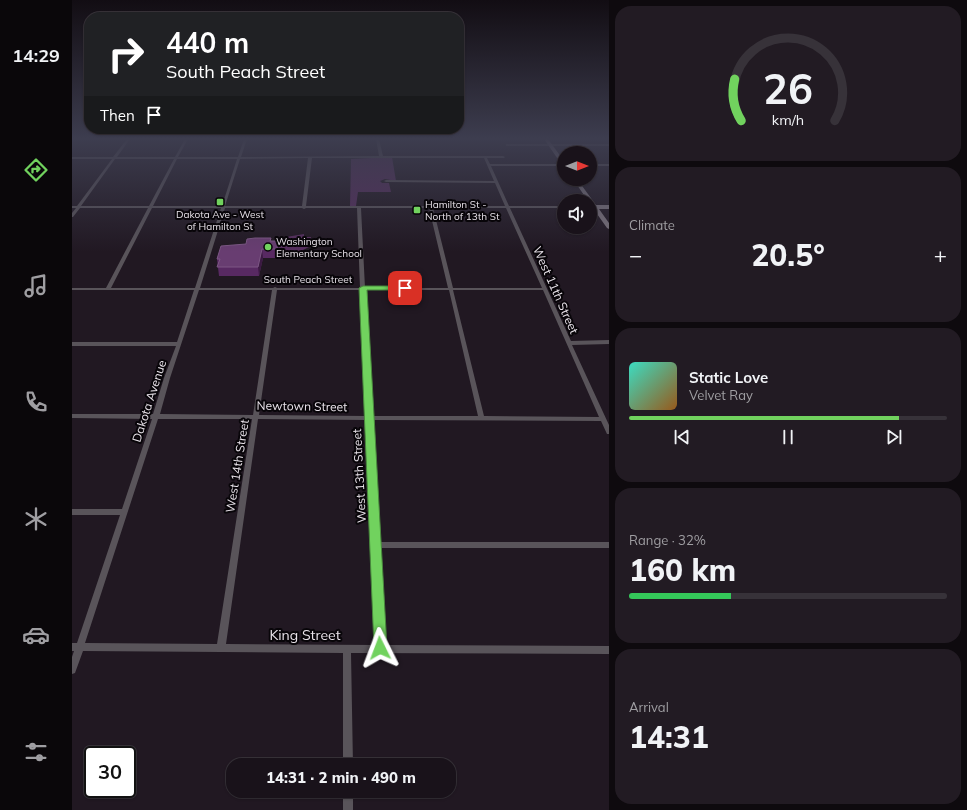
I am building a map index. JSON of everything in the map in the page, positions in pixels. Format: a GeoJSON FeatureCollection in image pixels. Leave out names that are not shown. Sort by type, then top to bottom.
{"type":"FeatureCollection","features":[{"type":"Feature","properties":{"kind":"street"},"geometry":{"type":"LineString","coordinates":[[72,216],[100,177]]}},
{"type":"Feature","properties":{"kind":"street"},"geometry":{"type":"LineString","coordinates":[[108,289],[166,177]]}},
{"type":"Feature","properties":{"kind":"street","name":"Dakota Avenue"},"geometry":{"type":"LineString","coordinates":[[72,670],[76,647],[124,512],[233,177]]}},
{"type":"Feature","properties":{"kind":"street"},"geometry":{"type":"LineString","coordinates":[[304,208],[308,177]]}},
{"type":"Feature","properties":{"kind":"street","name":"West 11th Street"},"geometry":{"type":"LineString","coordinates":[[495,177],[609,432]]}},
{"type":"Feature","properties":{"kind":"street"},"geometry":{"type":"LineString","coordinates":[[386,181],[497,182]]}},
{"type":"Feature","properties":{"kind":"street"},"geometry":{"type":"LineString","coordinates":[[72,207],[557,207]]}},
{"type":"Feature","properties":{"kind":"street"},"geometry":{"type":"LineString","coordinates":[[597,207],[609,207]]}},
{"type":"Feature","properties":{"kind":"street","name":"West 13th Street"},"geometry":{"type":"LineString","coordinates":[[359,208],[380,648]]}},
{"type":"Feature","properties":{"kind":"street"},"geometry":{"type":"LineString","coordinates":[[431,208],[482,418]]}},
{"type":"Feature","properties":{"kind":"street"},"geometry":{"type":"LineString","coordinates":[[597,213],[609,227]]}},
{"type":"Feature","properties":{"kind":"street","name":"West 14th Street"},"geometry":{"type":"LineString","coordinates":[[221,647],[275,288]]}},
{"type":"Feature","properties":{"kind":"street","name":"South Peach Street"},"geometry":{"type":"LineString","coordinates":[[72,289],[544,289]]}},
{"type":"Feature","properties":{"kind":"street"},"geometry":{"type":"LineString","coordinates":[[569,343],[609,342]]}},
{"type":"Feature","properties":{"kind":"street"},"geometry":{"type":"LineString","coordinates":[[72,344],[179,344]]}},
{"type":"Feature","properties":{"kind":"street","name":"Newtown Street"},"geometry":{"type":"LineString","coordinates":[[72,416],[603,419]]}},
{"type":"Feature","properties":{"kind":"street"},"geometry":{"type":"LineString","coordinates":[[72,512],[124,512]]}},
{"type":"Feature","properties":{"kind":"street"},"geometry":{"type":"LineString","coordinates":[[375,545],[609,545]]}},
{"type":"Feature","properties":{"kind":"street","name":"King Street"},"geometry":{"type":"LineString","coordinates":[[76,647],[609,650]]}},
{"type":"Feature","properties":{"kind":"street"},"geometry":{"type":"LineString","coordinates":[[347,648],[348,758]]}},
{"type":"Feature","properties":{"kind":"street"},"geometry":{"type":"LineString","coordinates":[[348,798],[348,810]]}},
{"type":"Feature","properties":{"kind":"shaded area"},"geometry":{"type":"Polygon","coordinates":[[[351,177],[395,177],[396,181],[385,179],[380,181],[382,183],[389,183],[391,192],[358,192],[356,206],[350,206],[351,177]]]}},
{"type":"Feature","properties":{"kind":"shaded area"},"geometry":{"type":"Polygon","coordinates":[[[304,234],[304,237],[311,237],[311,246],[301,251],[273,250],[274,242],[285,241],[286,237],[304,234]]]}},
{"type":"Feature","properties":{"kind":"building"},"geometry":{"type":"Polygon","coordinates":[[[271,238],[270,241],[278,241],[277,249],[262,249],[258,267],[217,267],[220,259],[217,259],[221,246],[246,244],[247,239],[271,238]]]}},
{"type":"Feature","properties":{"kind":"place","name":"Dakota Ave - West of Hamilton St"},"geometry":{"type":"Point","coordinates":[220,202]}},
{"type":"Feature","properties":{"kind":"place","name":"Hamilton St - North of 13th St"},"geometry":{"type":"Point","coordinates":[417,210]}},
{"type":"Feature","properties":{"kind":"place","name":"Washington Elementary School"},"geometry":{"type":"Point","coordinates":[268,247]}},
{"type":"Feature","properties":{"kind":"route"},"geometry":{"type":"LineString","coordinates":[[380,648],[363,288],[405,288]]}}]}
